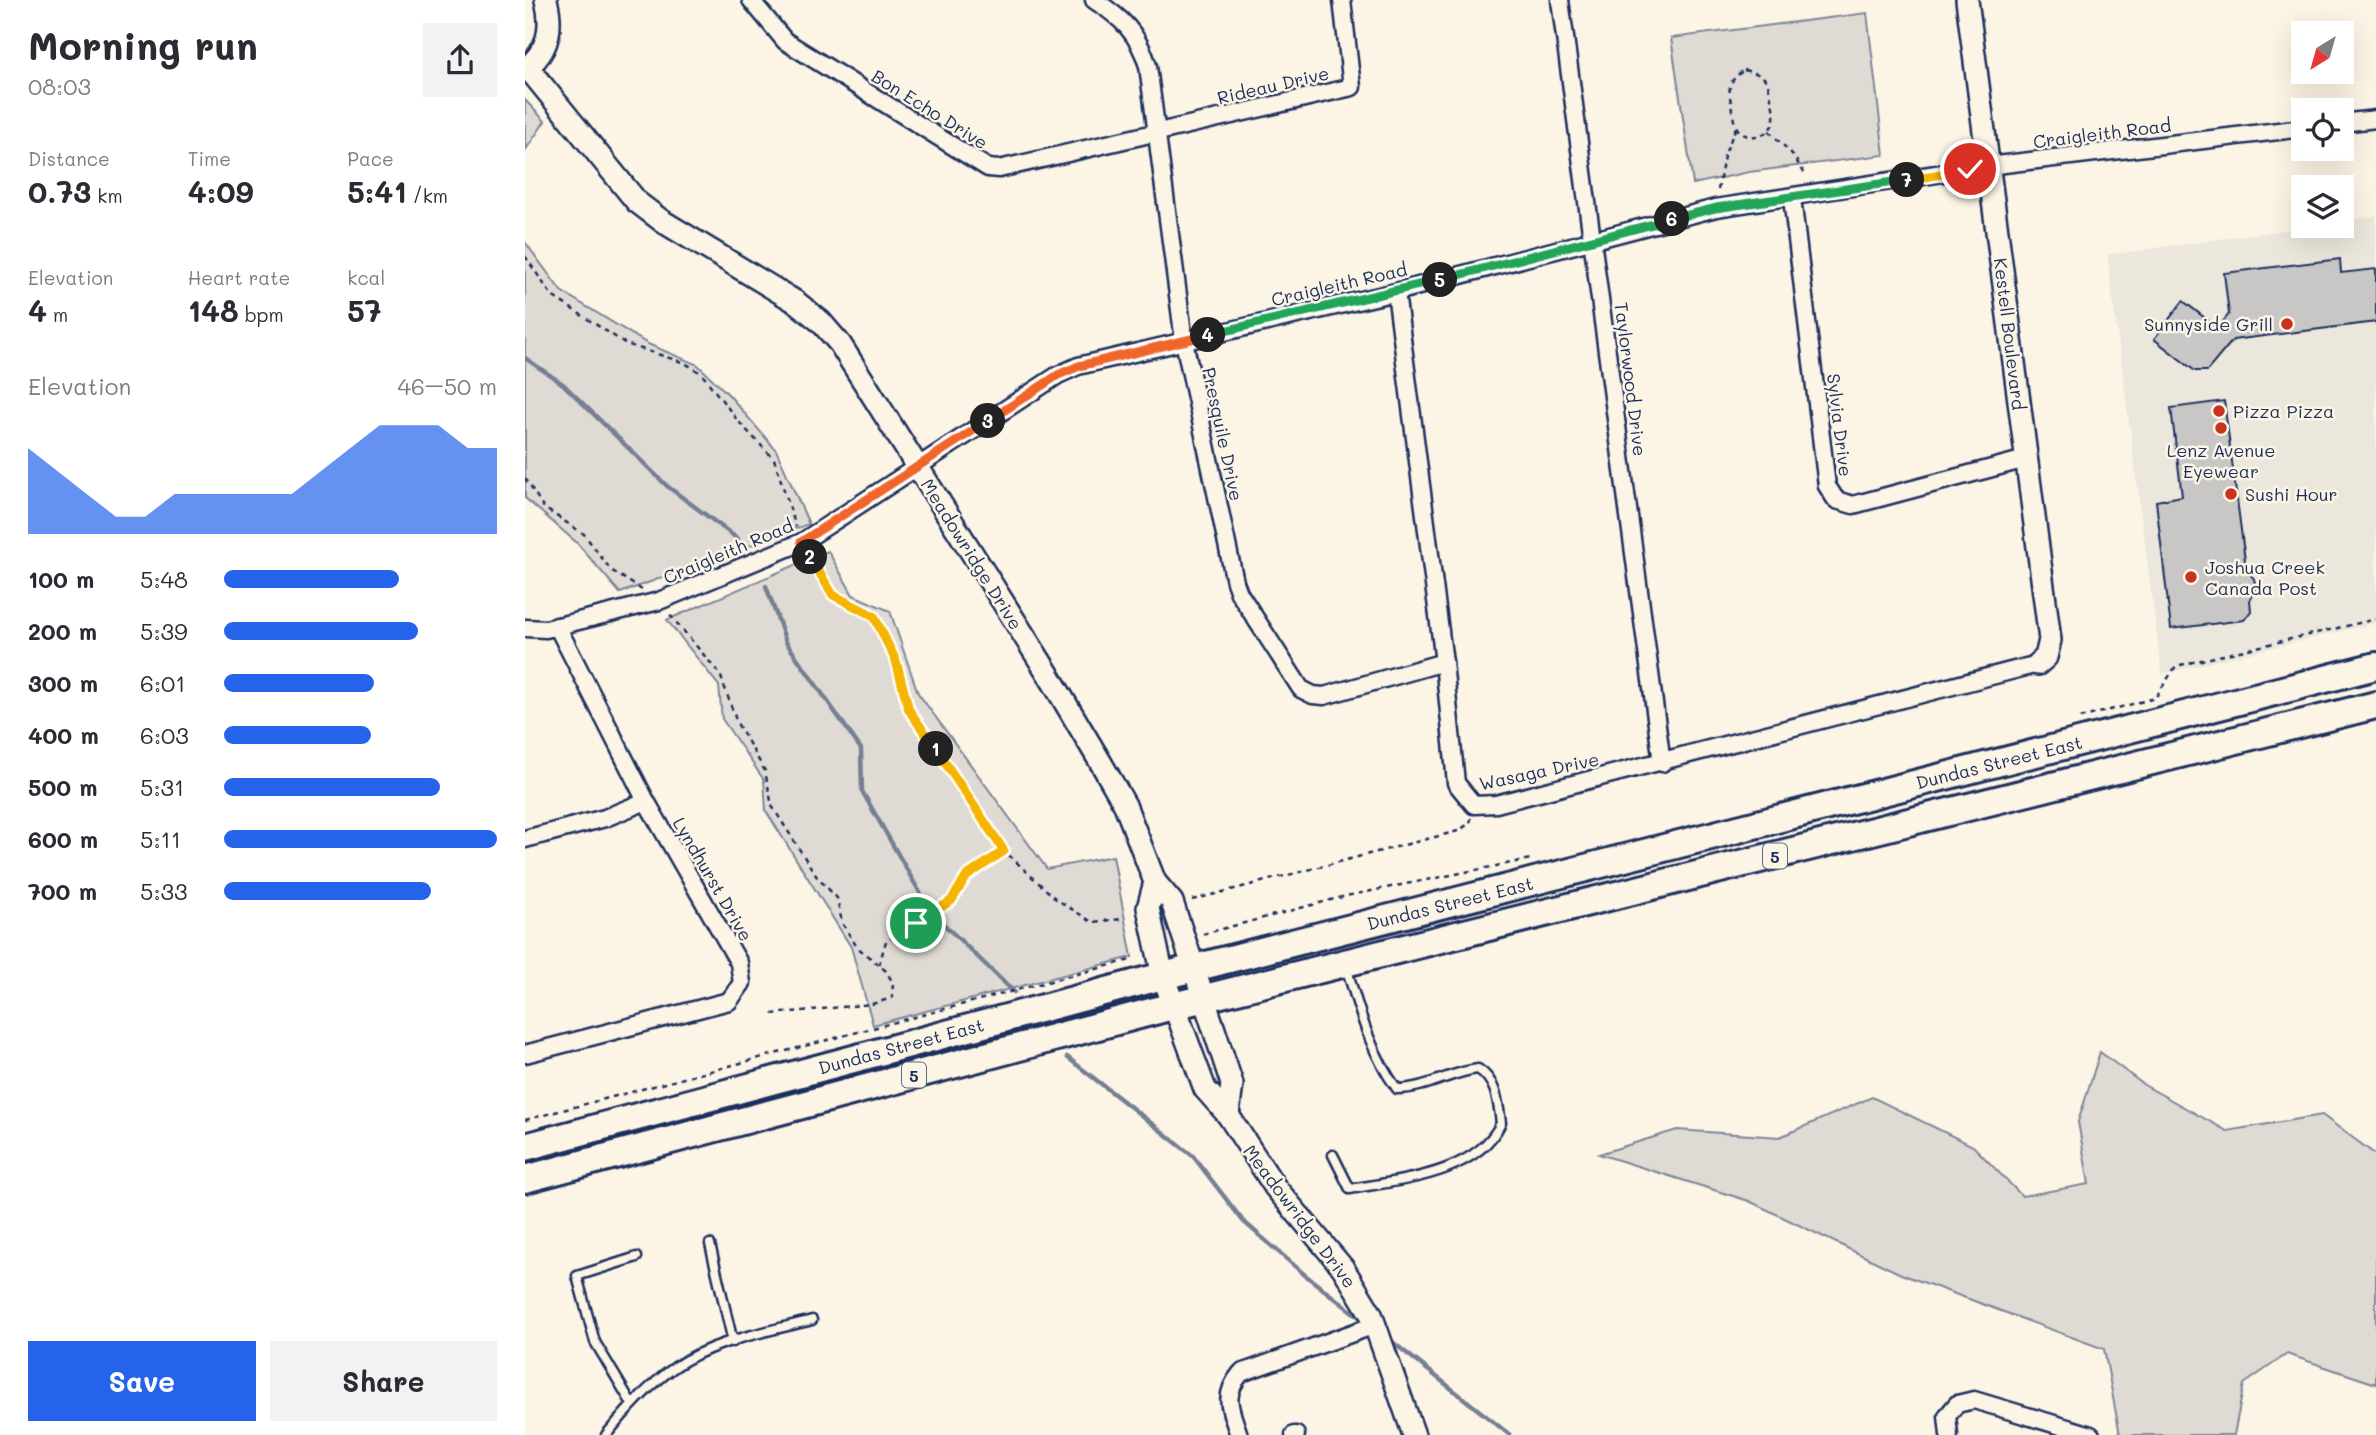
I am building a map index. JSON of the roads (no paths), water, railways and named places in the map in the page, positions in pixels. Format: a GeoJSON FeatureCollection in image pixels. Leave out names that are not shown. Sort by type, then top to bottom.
{"type":"FeatureCollection","features":[{"type":"Feature","properties":{"kind":"main road","name":"Dundas Street East"},"geometry":{"type":"LineString","coordinates":[[525,1147],[1163,976],[2376,666]]}},
{"type":"Feature","properties":{"kind":"main road","name":"Dundas Street East"},"geometry":{"type":"LineString","coordinates":[[525,1179],[1202,998],[2376,705]]}},
{"type":"Feature","properties":{"kind":"street"},"geometry":{"type":"LineString","coordinates":[[526,68],[541,54],[549,37],[551,18],[546,0]]}},
{"type":"Feature","properties":{"kind":"street","name":"Bon Echo Drive"},"geometry":{"type":"LineString","coordinates":[[751,0],[785,41],[988,168],[1005,168],[1158,130]]}},
{"type":"Feature","properties":{"kind":"street","name":"Presquile Drive"},"geometry":{"type":"LineString","coordinates":[[1094,0],[1130,26],[1142,46],[1149,66],[1184,341],[1237,588],[1301,689],[1313,695],[1324,696],[1444,662]]}},
{"type":"Feature","properties":{"kind":"street","name":"Rideau Drive"},"geometry":{"type":"LineString","coordinates":[[1158,130],[1352,87],[1342,0]]}},
{"type":"Feature","properties":{"kind":"street","name":"Taylorwood Drive"},"geometry":{"type":"LineString","coordinates":[[1560,0],[1662,763]]}},
{"type":"Feature","properties":{"kind":"street","name":"Kestell Boulevard"},"geometry":{"type":"LineString","coordinates":[[1967,0],[2050,640],[2046,657],[2038,664]]}},
{"type":"Feature","properties":{"kind":"street","name":"Meadowridge Drive"},"geometry":{"type":"LineString","coordinates":[[526,68],[642,206],[796,302],[821,322],[840,344],[1101,762],[1125,805],[1155,882],[1171,902],[1232,1084],[1229,1115]]}},
{"type":"Feature","properties":{"kind":"street"},"geometry":{"type":"LineString","coordinates":[[2354,122],[2376,119]]}},
{"type":"Feature","properties":{"kind":"street","name":"Craigleith Road"},"geometry":{"type":"LineString","coordinates":[[525,628],[557,626],[659,601],[801,542],[1058,375],[1079,366],[1396,292],[1716,208],[1988,166],[2291,129]]}},
{"type":"Feature","properties":{"kind":"street","name":"Sylvia Drive"},"geometry":{"type":"LineString","coordinates":[[1792,198],[1831,495],[1840,502],[1853,505],[2026,459]]}},
{"type":"Feature","properties":{"kind":"street","name":"Wasaga Drive"},"geometry":{"type":"LineString","coordinates":[[1396,292],[1444,662],[1456,783],[1474,805],[1496,804],[1662,763],[1782,729],[2038,664]]}},
{"type":"Feature","properties":{"kind":"street","name":"Lyndhurst Drive"},"geometry":{"type":"LineString","coordinates":[[525,1054],[729,1001],[742,983],[739,963],[646,801],[557,626]]}},
{"type":"Feature","properties":{"kind":"street"},"geometry":{"type":"LineString","coordinates":[[525,839],[605,818],[646,801]]}},
{"type":"Feature","properties":{"kind":"street","name":"Meadowridge Drive"},"geometry":{"type":"LineString","coordinates":[[1155,882],[1148,908],[1163,976],[1205,1089],[1229,1115],[1275,1186],[1343,1268],[1375,1325],[1414,1435]]}},
{"type":"Feature","properties":{"kind":"street"},"geometry":{"type":"LineString","coordinates":[[1239,1435],[1229,1404],[1229,1388],[1241,1373],[1375,1325]]}},
{"type":"Feature","properties":{"kind":"street"},"geometry":{"type":"LineString","coordinates":[[1949,1435],[1947,1416],[1957,1404],[1974,1400],[2091,1435]]}},
{"type":"Feature","properties":{"kind":"lane"},"geometry":{"type":"LineString","coordinates":[[1333,1155],[1350,1189],[1399,1180],[1450,1166],[1474,1155],[1489,1143],[1501,1123],[1498,1098],[1491,1080],[1478,1069],[1467,1070],[1413,1088],[1397,1089],[1379,1064],[1360,1015],[1345,963]]}},
{"type":"Feature","properties":{"kind":"lane"},"geometry":{"type":"LineString","coordinates":[[711,1244],[733,1342]]}},
{"type":"Feature","properties":{"kind":"lane"},"geometry":{"type":"LineString","coordinates":[[632,1404],[595,1342],[577,1276],[637,1257]]}},
{"type":"Feature","properties":{"kind":"lane"},"geometry":{"type":"LineString","coordinates":[[606,1435],[646,1389],[677,1366],[713,1348],[812,1320]]}},
{"type":"Feature","properties":{"kind":"waterway"},"geometry":{"type":"LineString","coordinates":[[525,358],[563,384],[667,486],[738,539]]}},
{"type":"Feature","properties":{"kind":"waterway"},"geometry":{"type":"LineString","coordinates":[[766,586],[786,642],[861,749],[862,791],[931,912],[1014,992]]}},
{"type":"Feature","properties":{"kind":"waterway"},"geometry":{"type":"LineString","coordinates":[[1067,1057],[1193,1156],[1243,1221],[1305,1275],[1363,1320]]}},
{"type":"Feature","properties":{"kind":"waterway"},"geometry":{"type":"LineString","coordinates":[[1390,1340],[1510,1435]]}},
{"type":"Feature","properties":{"kind":"place","name":"Sunnyside Grill"},"geometry":{"type":"Point","coordinates":[2287,324]}},
{"type":"Feature","properties":{"kind":"place","name":"Pizza Pizza"},"geometry":{"type":"Point","coordinates":[2219,411]}},
{"type":"Feature","properties":{"kind":"place","name":"Lenz Avenue Eyewear"},"geometry":{"type":"Point","coordinates":[2221,428]}},
{"type":"Feature","properties":{"kind":"place","name":"Sushi Hour"},"geometry":{"type":"Point","coordinates":[2231,494]}},
{"type":"Feature","properties":{"kind":"place","name":"Joshua Creek Canada Post"},"geometry":{"type":"Point","coordinates":[2191,577]}}]}
